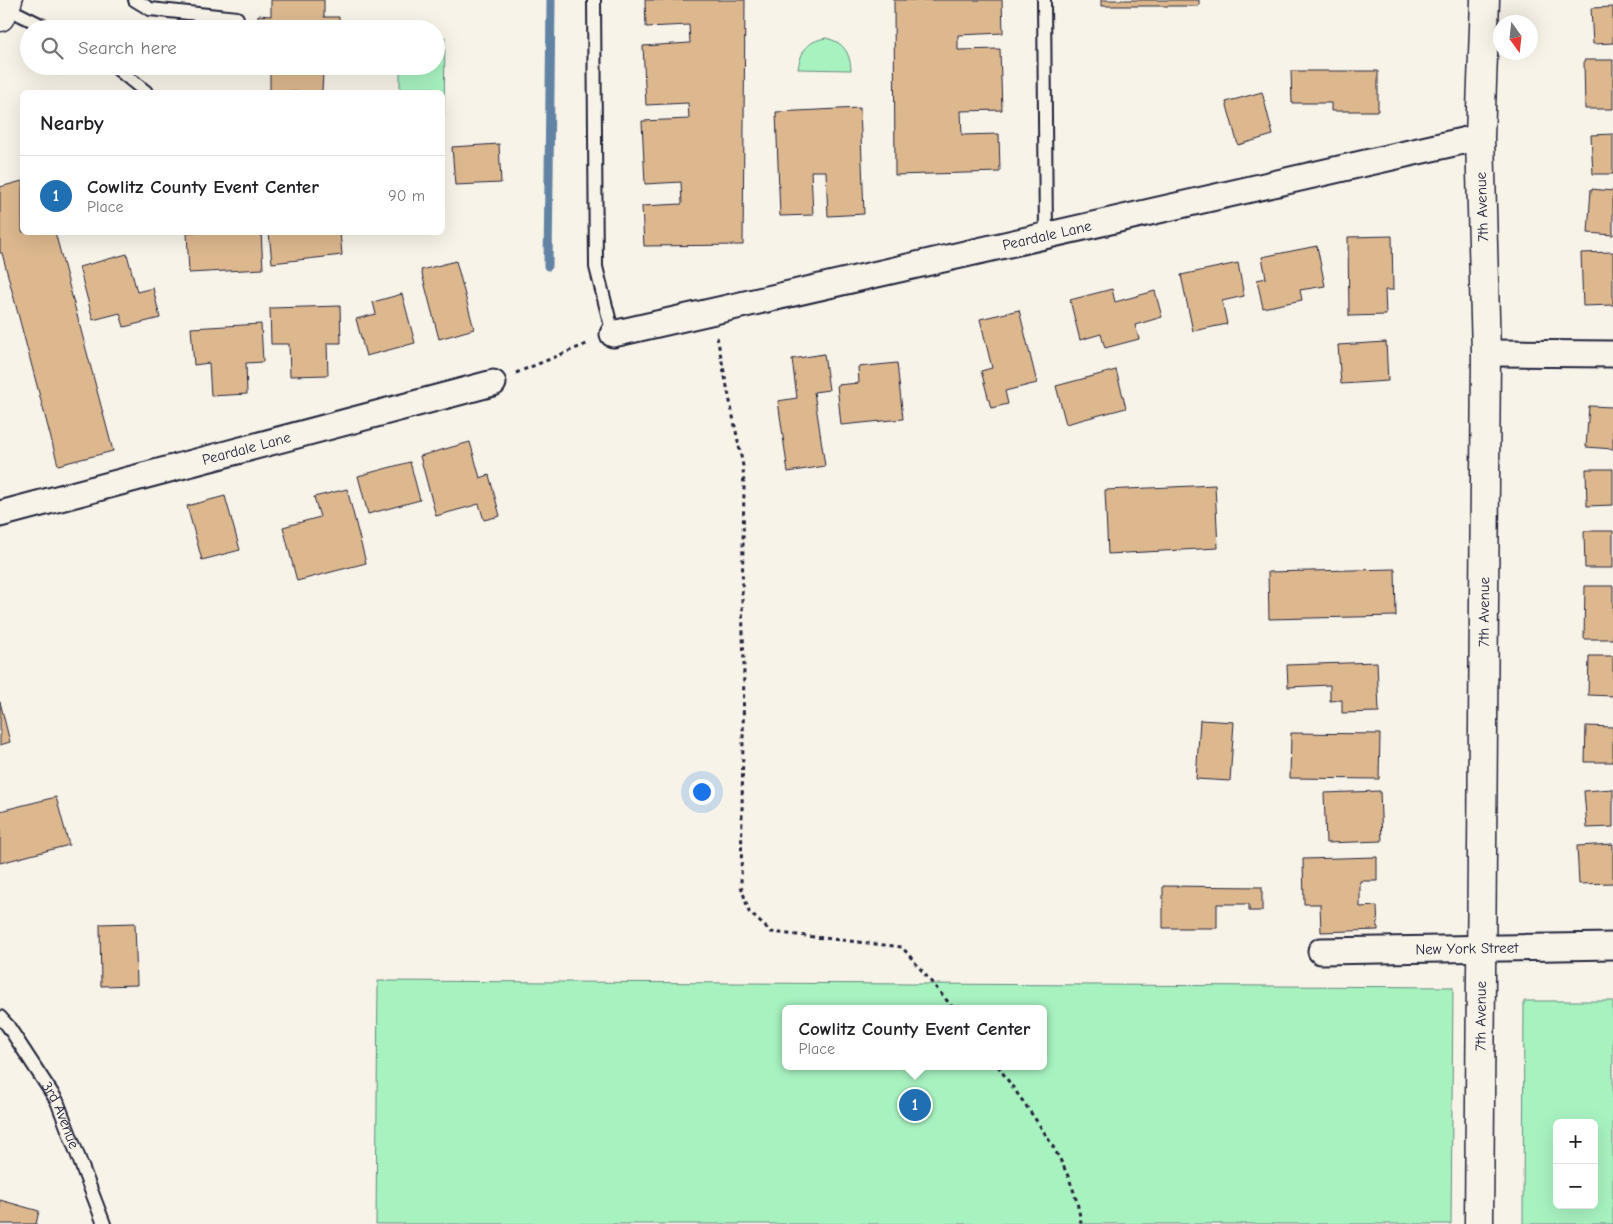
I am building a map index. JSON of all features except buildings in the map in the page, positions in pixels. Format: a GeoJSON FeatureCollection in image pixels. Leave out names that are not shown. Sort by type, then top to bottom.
{"type":"FeatureCollection","features":[{"type":"Feature","properties":{"kind":"street","name":"7th Avenue"},"geometry":{"type":"LineString","coordinates":[[1479,1224],[1486,353],[1480,137],[1485,0]]}},
{"type":"Feature","properties":{"kind":"street","name":"Peardale Lane"},"geometry":{"type":"LineString","coordinates":[[613,334],[1480,137]]}},
{"type":"Feature","properties":{"kind":"street"},"geometry":{"type":"LineString","coordinates":[[1486,353],[1613,354]]}},
{"type":"Feature","properties":{"kind":"street","name":"Peardale Lane"},"geometry":{"type":"LineString","coordinates":[[0,514],[493,383]]}},
{"type":"Feature","properties":{"kind":"street","name":"New York Street"},"geometry":{"type":"LineString","coordinates":[[1321,951],[1613,946]]}},
{"type":"Feature","properties":{"kind":"lane"},"geometry":{"type":"LineString","coordinates":[[135,0],[150,8],[237,18]]}},
{"type":"Feature","properties":{"kind":"lane"},"geometry":{"type":"LineString","coordinates":[[594,0],[596,267],[613,334]]}},
{"type":"Feature","properties":{"kind":"lane"},"geometry":{"type":"LineString","coordinates":[[1044,0],[1046,236]]}},
{"type":"Feature","properties":{"kind":"lane"},"geometry":{"type":"LineString","coordinates":[[5,8],[30,20]]}},
{"type":"Feature","properties":{"kind":"lane"},"geometry":{"type":"LineString","coordinates":[[125,75],[144,90]]}},
{"type":"Feature","properties":{"kind":"lane","name":"3rd Avenue"},"geometry":{"type":"LineString","coordinates":[[0,1017],[8,1026],[56,1101],[104,1224]]}},
{"type":"Feature","properties":{"kind":"path"},"geometry":{"type":"LineString","coordinates":[[712,311],[743,466],[742,601],[744,666],[741,886],[749,912],[771,932],[902,947],[951,1005]]}},
{"type":"Feature","properties":{"kind":"path"},"geometry":{"type":"LineString","coordinates":[[493,383],[613,334]]}},
{"type":"Feature","properties":{"kind":"path"},"geometry":{"type":"LineString","coordinates":[[1001,1070],[1053,1147],[1071,1180],[1082,1224]]}},
{"type":"Feature","properties":{"kind":"green space"},"geometry":{"type":"Polygon","coordinates":[[[826,38],[841,45],[849,58],[851,70],[798,69],[806,48],[819,39],[826,38]]]}},
{"type":"Feature","properties":{"kind":"green space"},"geometry":{"type":"Polygon","coordinates":[[[400,75],[445,75],[444,90],[400,90],[400,75]]]}},
{"type":"Feature","properties":{"kind":"green space"},"geometry":{"type":"Polygon","coordinates":[[[378,981],[1453,987],[1451,1224],[376,1224],[378,981]]]}},
{"type":"Feature","properties":{"kind":"green space"},"geometry":{"type":"Polygon","coordinates":[[[1524,1001],[1613,1001],[1613,1224],[1523,1224],[1524,1001]]]}},
{"type":"Feature","properties":{"kind":"waterway"},"geometry":{"type":"LineString","coordinates":[[548,266],[551,0]]}},
{"type":"Feature","properties":{"kind":"place","name":"Cowlitz County Event Center"},"geometry":{"type":"Point","coordinates":[915,1105]}}]}
